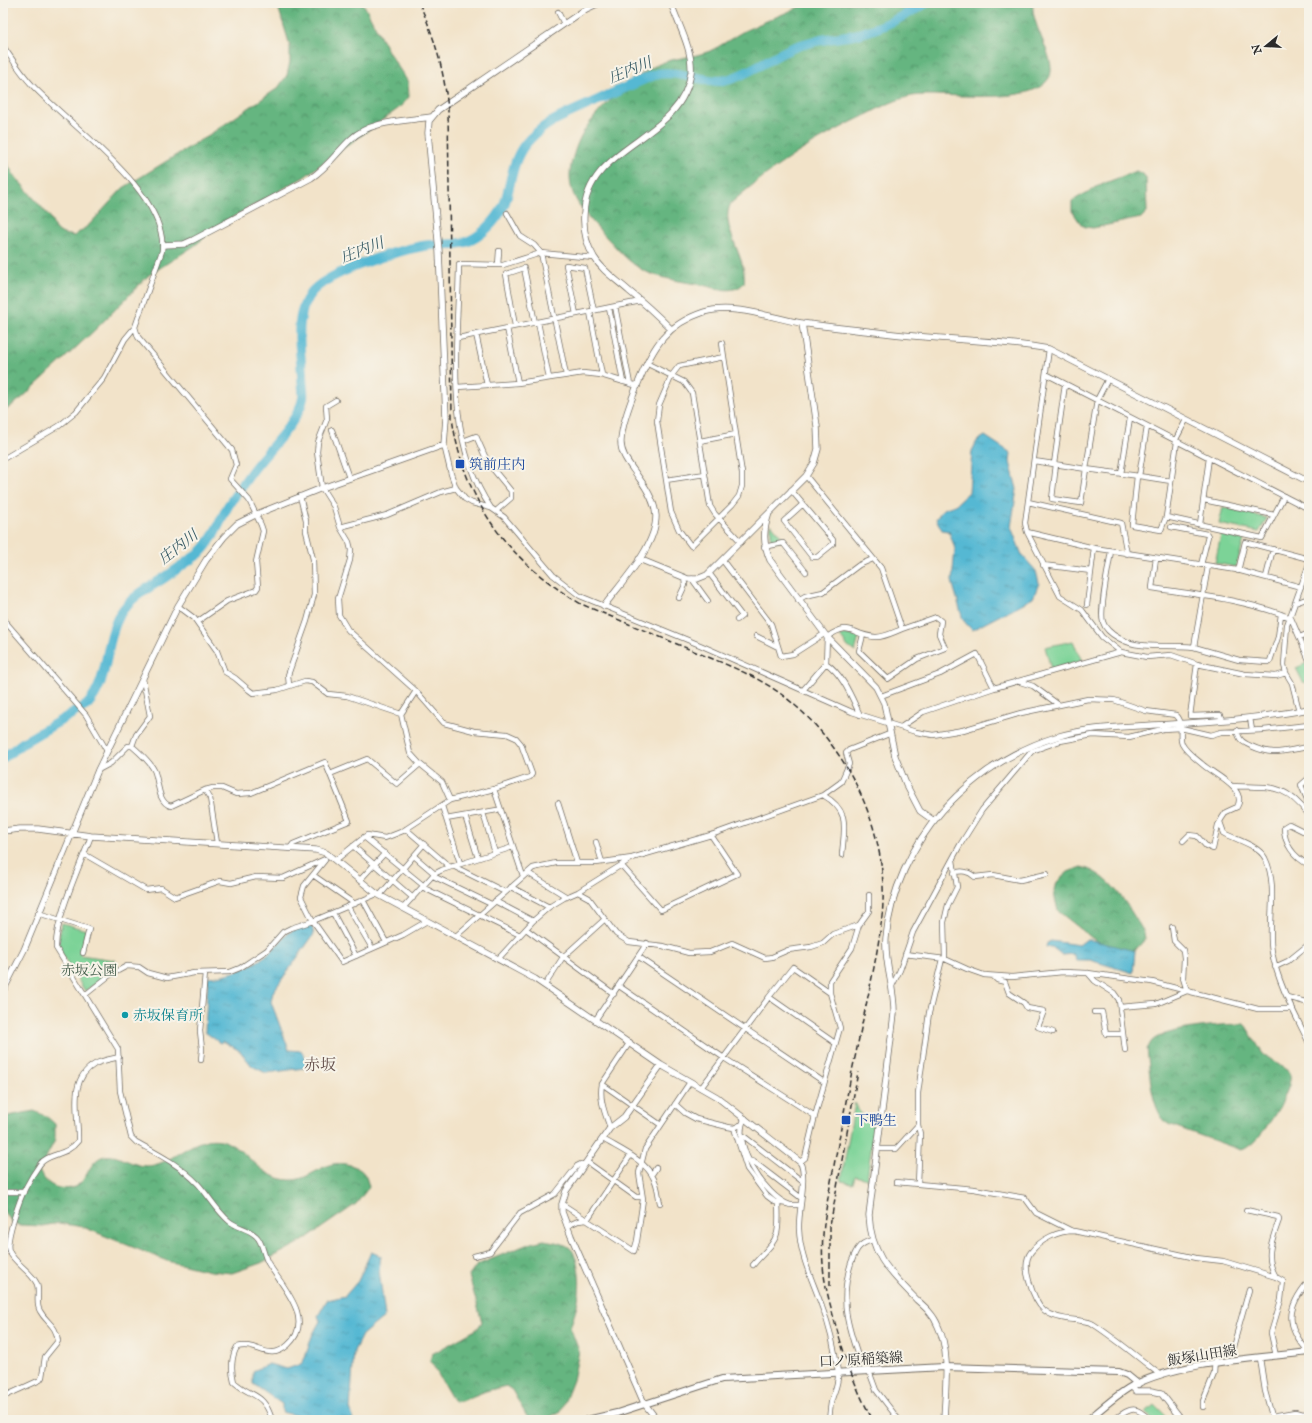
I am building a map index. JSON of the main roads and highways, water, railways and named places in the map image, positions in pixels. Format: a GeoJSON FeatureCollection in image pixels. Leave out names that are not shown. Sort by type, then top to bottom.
{"type":"FeatureCollection","features":[{"type":"Feature","properties":{"kind":"main road","name":"飯塚山田線"},"geometry":{"type":"LineString","coordinates":[[1088,1420],[1135,1385],[1159,1374],[1195,1366],[1309,1352]]}},
{"type":"Feature","properties":{"kind":"main road","name":"口ノ原稲築線"},"geometry":{"type":"LineString","coordinates":[[587,1420],[616,1413],[722,1379],[945,1367],[1119,1372],[1127,1375],[1135,1385]]}},
{"type":"Feature","properties":{"kind":"water"},"geometry":{"type":"Polygon","coordinates":[[[985,436],[1011,453],[1010,462],[1017,489],[1011,527],[1022,555],[1036,571],[1039,583],[1033,598],[972,630],[963,620],[952,581],[955,549],[949,531],[942,530],[936,519],[943,509],[955,505],[969,492],[972,451],[977,441],[985,436]]]}},
{"type":"Feature","properties":{"kind":"water"},"geometry":{"type":"Polygon","coordinates":[[[311,924],[314,934],[273,992],[271,1002],[289,1050],[301,1051],[312,1067],[266,1073],[252,1066],[240,1051],[223,1041],[220,1043],[205,1032],[208,977],[233,973],[257,962],[292,931],[311,924]]]}},
{"type":"Feature","properties":{"kind":"water"},"geometry":{"type":"Polygon","coordinates":[[[1087,939],[1135,951],[1133,973],[1090,960],[1076,960],[1073,954],[1062,955],[1052,947],[1046,947],[1047,943],[1051,941],[1079,945],[1087,939]]]}},
{"type":"Feature","properties":{"kind":"water"},"geometry":{"type":"Polygon","coordinates":[[[371,1252],[381,1256],[379,1270],[385,1316],[362,1335],[354,1351],[350,1409],[354,1420],[313,1420],[282,1412],[282,1404],[253,1384],[253,1371],[269,1364],[287,1369],[301,1364],[305,1358],[312,1336],[320,1321],[318,1316],[327,1300],[345,1296],[358,1281],[371,1252]]]}},
{"type":"Feature","properties":{"kind":"waterway","name":"庄内川"},"geometry":{"type":"LineString","coordinates":[[3,758],[24,742],[87,705],[99,686],[113,631],[117,620],[126,606],[131,600],[200,553],[205,548],[216,531],[228,506],[240,488],[282,436],[296,416],[301,407],[303,398],[299,334],[301,314],[310,294],[318,286],[346,270],[380,258],[423,246],[466,242],[482,233],[497,217],[504,205],[517,159],[524,145],[545,126],[570,113],[657,74],[673,73],[712,81],[728,80],[794,47],[811,42],[854,35],[873,29],[900,18],[926,3]]}},
{"type":"Feature","properties":{"kind":"railway"},"geometry":{"type":"LineString","coordinates":[[419,3],[430,29],[438,54],[448,109],[452,418],[458,449],[467,477],[479,503],[494,527],[512,549],[532,569],[555,587],[581,604],[740,670],[781,694],[805,714],[826,738],[844,764],[860,792],[871,822],[879,853],[883,884],[882,916],[874,967],[850,1079],[828,1199],[822,1251],[826,1286],[835,1323],[856,1385],[873,1420]]}},
{"type":"Feature","properties":{"kind":"railway"},"geometry":{"type":"LineString","coordinates":[[830,1286],[830,1226],[858,1072]]}},
{"type":"Feature","properties":{"kind":"place","name":"筑前庄内"},"geometry":{"type":"Point","coordinates":[460,464]}},
{"type":"Feature","properties":{"kind":"place","name":"赤坂保育所"},"geometry":{"type":"Point","coordinates":[125,1015]}},
{"type":"Feature","properties":{"kind":"place","name":"下鴨生"},"geometry":{"type":"Point","coordinates":[846,1120]}},
{"type":"Feature","properties":{"kind":"district","name":"赤坂"},"geometry":{"type":"Point","coordinates":[320,1064]}},
{"type":"Feature","properties":{"kind":"park label","name":"赤坂公園"},"geometry":{"type":"Point","coordinates":[89,970]}}]}
